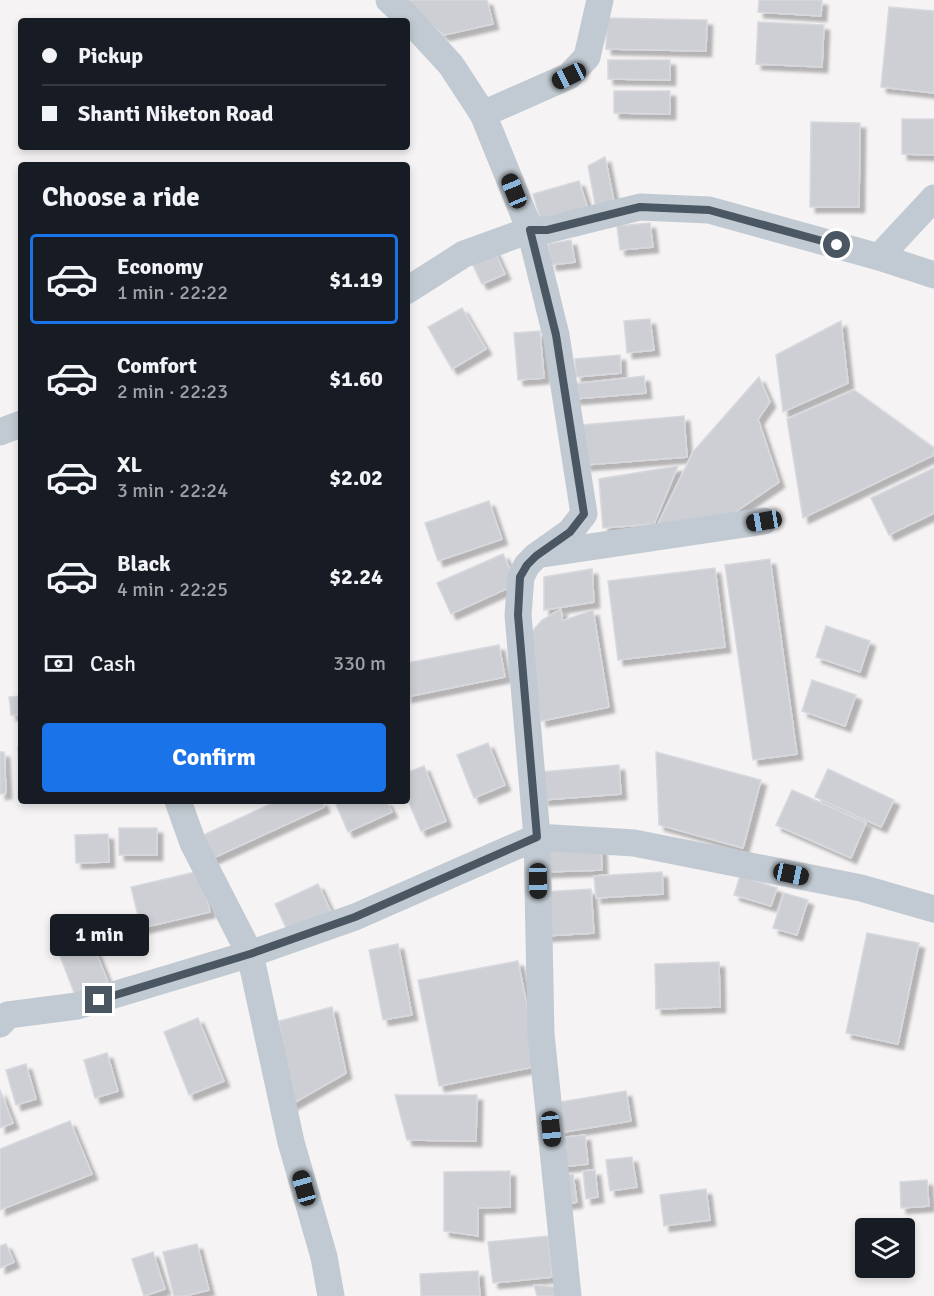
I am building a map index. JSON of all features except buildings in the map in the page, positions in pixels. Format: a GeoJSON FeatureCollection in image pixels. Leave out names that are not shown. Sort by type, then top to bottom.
{"type":"FeatureCollection","features":[{"type":"Feature","properties":{"kind":"street"},"geometry":{"type":"LineString","coordinates":[[389,0],[408,18]]}},
{"type":"Feature","properties":{"kind":"street"},"geometry":{"type":"LineString","coordinates":[[483,114],[569,76],[587,57],[600,0]]}},
{"type":"Feature","properties":{"kind":"street"},"geometry":{"type":"LineString","coordinates":[[410,20],[451,65],[483,114],[530,230],[556,335],[584,514],[570,532],[527,565],[520,577],[518,615],[537,837],[541,1034],[568,1296]]}},
{"type":"Feature","properties":{"kind":"street"},"geometry":{"type":"LineString","coordinates":[[879,257],[934,198]]}},
{"type":"Feature","properties":{"kind":"street"},"geometry":{"type":"LineString","coordinates":[[410,288],[464,254],[530,230],[547,230],[640,207],[709,210],[879,257],[934,275]]}},
{"type":"Feature","properties":{"kind":"street"},"geometry":{"type":"LineString","coordinates":[[0,432],[18,425]]}},
{"type":"Feature","properties":{"kind":"street"},"geometry":{"type":"LineString","coordinates":[[536,556],[764,521]]}},
{"type":"Feature","properties":{"kind":"street"},"geometry":{"type":"LineString","coordinates":[[179,804],[193,843],[250,954],[291,1142],[324,1257],[331,1296]]}},
{"type":"Feature","properties":{"kind":"street"},"geometry":{"type":"LineString","coordinates":[[0,1024],[8,1015],[77,1006],[250,954],[355,917],[537,837],[644,844],[861,888],[934,909]]}},
{"type":"Feature","properties":{"kind":"route"},"geometry":{"type":"LineString","coordinates":[[99,1000],[250,954],[355,917],[537,837],[518,615],[520,577],[536,556],[570,532],[584,514],[556,335],[530,230],[547,230],[640,207],[709,210],[837,245]]}}]}
